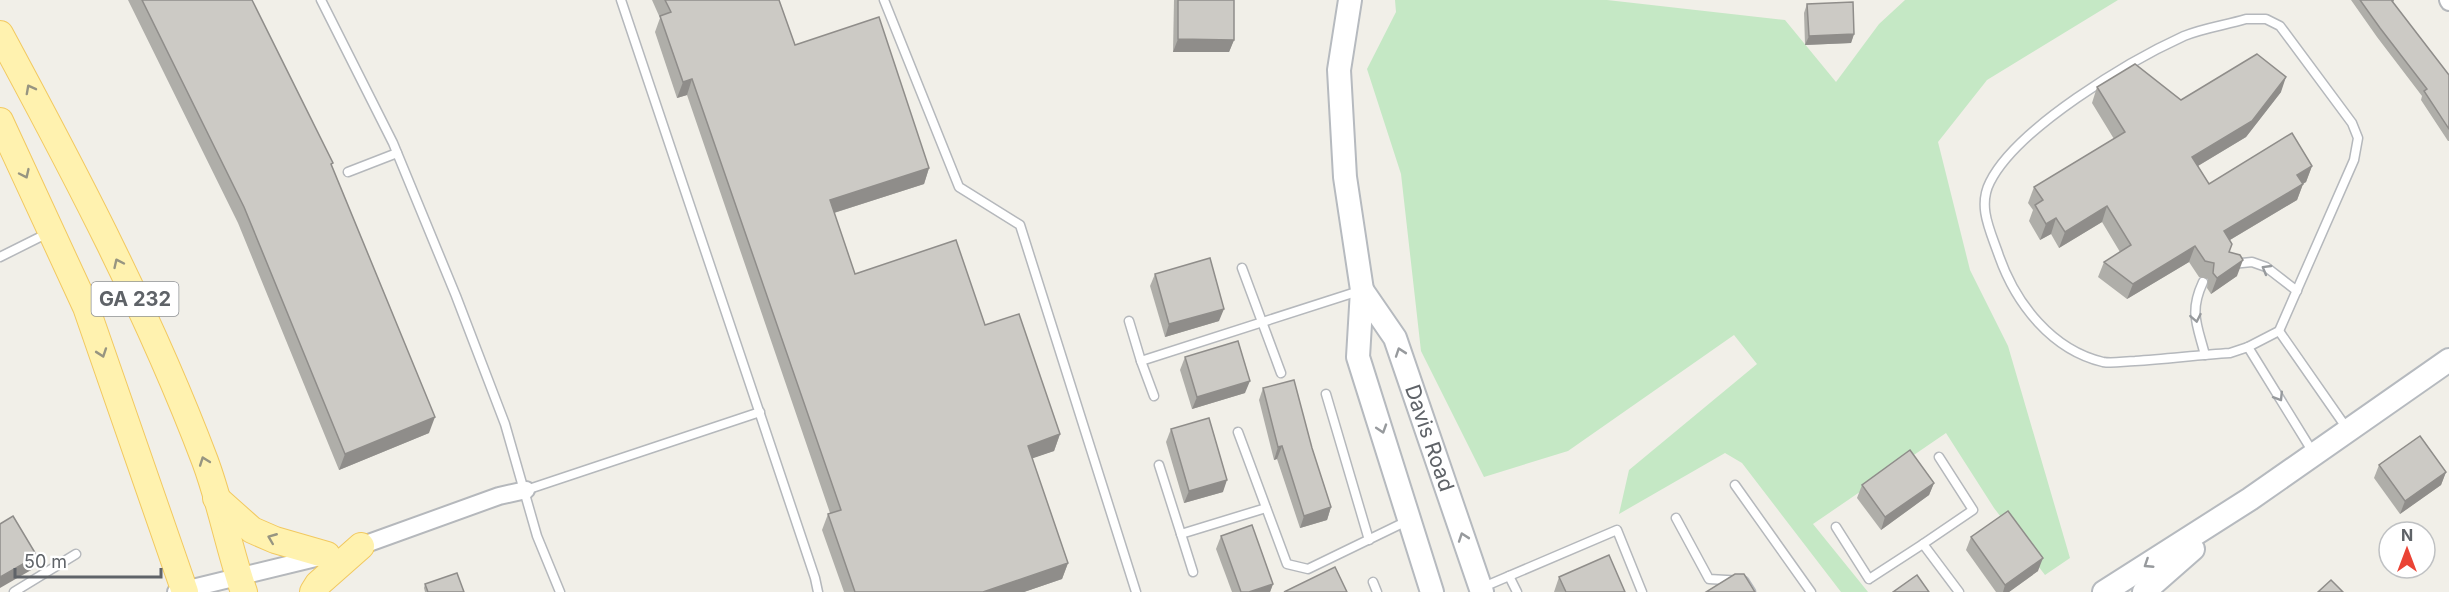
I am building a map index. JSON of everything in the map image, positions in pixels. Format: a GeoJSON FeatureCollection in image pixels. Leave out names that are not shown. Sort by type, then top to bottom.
{"type":"FeatureCollection","features":[{"type":"Feature","properties":{"kind":"main road","name":"Davis Road"},"geometry":{"type":"LineString","coordinates":[[1350,0],[1339,70],[1345,177],[1362,290],[1358,357],[1411,520],[1431,592]]}},
{"type":"Feature","properties":{"kind":"main road","name":"GA 232"},"geometry":{"type":"LineString","coordinates":[[0,34],[108,241],[168,369],[216,498],[242,585]]}},
{"type":"Feature","properties":{"kind":"main road","name":"GA 232"},"geometry":{"type":"LineString","coordinates":[[0,121],[86,307],[182,591]]}},
{"type":"Feature","properties":{"kind":"main road","name":"Davis Road"},"geometry":{"type":"LineString","coordinates":[[1362,290],[1395,338],[1481,590]]}},
{"type":"Feature","properties":{"kind":"main road"},"geometry":{"type":"LineString","coordinates":[[2104,592],[2250,499],[2449,360]]}},
{"type":"Feature","properties":{"kind":"main road"},"geometry":{"type":"LineString","coordinates":[[216,498],[252,530],[275,540],[327,555]]}},
{"type":"Feature","properties":{"kind":"main road"},"geometry":{"type":"LineString","coordinates":[[2144,592],[2250,499]]}},
{"type":"Feature","properties":{"kind":"main road"},"geometry":{"type":"LineString","coordinates":[[313,592],[318,584],[361,546]]}},
{"type":"Feature","properties":{"kind":"street"},"geometry":{"type":"LineString","coordinates":[[182,591],[242,585],[327,555],[361,546],[499,496],[526,490]]}},
{"type":"Feature","properties":{"kind":"lane"},"geometry":{"type":"LineString","coordinates":[[321,0],[397,153],[456,296],[505,424],[526,490],[537,536],[560,592]]}},
{"type":"Feature","properties":{"kind":"lane"},"geometry":{"type":"LineString","coordinates":[[621,0],[760,412],[818,592]]}},
{"type":"Feature","properties":{"kind":"lane"},"geometry":{"type":"LineString","coordinates":[[884,0],[959,187],[1020,225],[1136,592]]}},
{"type":"Feature","properties":{"kind":"lane"},"geometry":{"type":"LineString","coordinates":[[2246,19],[2266,19],[2280,26],[2352,123],[2358,138],[2354,160],[2279,331],[2248,347],[2205,355],[2105,363],[2081,354],[2053,338],[2031,314],[2008,281],[1985,218],[1984,201],[1989,183],[2022,143],[2082,94],[2187,35],[2246,19]]}},
{"type":"Feature","properties":{"kind":"lane"},"geometry":{"type":"LineString","coordinates":[[348,172],[397,153]]}},
{"type":"Feature","properties":{"kind":"lane"},"geometry":{"type":"LineString","coordinates":[[0,256],[51,232]]}},
{"type":"Feature","properties":{"kind":"lane"},"geometry":{"type":"LineString","coordinates":[[2229,264],[2252,262],[2266,267],[2297,291]]}},
{"type":"Feature","properties":{"kind":"lane"},"geometry":{"type":"LineString","coordinates":[[1242,268],[1281,372]]}},
{"type":"Feature","properties":{"kind":"lane"},"geometry":{"type":"LineString","coordinates":[[2203,282],[2194,300],[2194,313],[2205,355]]}},
{"type":"Feature","properties":{"kind":"lane"},"geometry":{"type":"LineString","coordinates":[[1141,361],[1362,290]]}},
{"type":"Feature","properties":{"kind":"lane"},"geometry":{"type":"LineString","coordinates":[[1129,321],[1154,396]]}},
{"type":"Feature","properties":{"kind":"lane"},"geometry":{"type":"LineString","coordinates":[[2279,331],[2348,430]]}},
{"type":"Feature","properties":{"kind":"lane"},"geometry":{"type":"LineString","coordinates":[[2248,347],[2314,454]]}},
{"type":"Feature","properties":{"kind":"lane"},"geometry":{"type":"LineString","coordinates":[[1326,394],[1369,540]]}},
{"type":"Feature","properties":{"kind":"lane"},"geometry":{"type":"LineString","coordinates":[[526,490],[760,412]]}},
{"type":"Feature","properties":{"kind":"lane"},"geometry":{"type":"LineString","coordinates":[[1238,432],[1287,564],[1308,569],[1411,520]]}},
{"type":"Feature","properties":{"kind":"lane"},"geometry":{"type":"LineString","coordinates":[[1836,527],[1869,579],[1923,544],[1973,510],[1939,457]]}},
{"type":"Feature","properties":{"kind":"lane"},"geometry":{"type":"LineString","coordinates":[[1159,465],[1193,572]]}},
{"type":"Feature","properties":{"kind":"lane"},"geometry":{"type":"LineString","coordinates":[[1735,485],[1811,592]]}},
{"type":"Feature","properties":{"kind":"lane"},"geometry":{"type":"LineString","coordinates":[[1181,534],[1266,508]]}},
{"type":"Feature","properties":{"kind":"lane"},"geometry":{"type":"LineString","coordinates":[[1676,518],[1709,579],[1744,581],[1751,592]]}},
{"type":"Feature","properties":{"kind":"lane"},"geometry":{"type":"LineString","coordinates":[[1481,590],[1617,530],[1641,592]]}},
{"type":"Feature","properties":{"kind":"lane"},"geometry":{"type":"LineString","coordinates":[[1923,544],[1959,592]]}},
{"type":"Feature","properties":{"kind":"lane"},"geometry":{"type":"LineString","coordinates":[[14,592],[76,554]]}},
{"type":"Feature","properties":{"kind":"lane"},"geometry":{"type":"LineString","coordinates":[[1509,576],[1517,592]]}},
{"type":"Feature","properties":{"kind":"lane"},"geometry":{"type":"LineString","coordinates":[[1373,582],[1377,592]]}},
{"type":"Feature","properties":{"kind":"green space"},"geometry":{"type":"Polygon","coordinates":[[[1395,0],[1607,0],[1785,20],[1836,82],[1879,24],[1905,0],[2118,0],[1987,80],[1938,142],[1970,270],[2008,346],[2070,558],[2045,575],[1994,508],[1946,433],[1813,524],[1868,592],[1841,592],[1742,463],[1725,453],[1619,514],[1629,470],[1757,364],[1734,335],[1568,451],[1484,477],[1421,351],[1401,174],[1367,69],[1396,12],[1395,0]]]}},
{"type":"Feature","properties":{"kind":"building"},"geometry":{"type":"Polygon","coordinates":[[[142,0],[252,0],[333,163],[331,164],[435,417],[345,454],[244,207],[142,0]]]}},
{"type":"Feature","properties":{"kind":"building"},"geometry":{"type":"Polygon","coordinates":[[[665,0],[779,0],[795,45],[879,17],[929,168],[830,200],[855,274],[956,240],[985,325],[1019,314],[1060,434],[1028,446],[1068,563],[983,592],[855,592],[828,514],[841,510],[692,79],[683,82],[660,16],[671,12],[665,0]]]}},
{"type":"Feature","properties":{"kind":"building"},"geometry":{"type":"Polygon","coordinates":[[[1178,0],[1234,0],[1234,40],[1178,39],[1178,0]]]}},
{"type":"Feature","properties":{"kind":"building"},"geometry":{"type":"Polygon","coordinates":[[[2360,0],[2393,0],[2449,75],[2449,129],[2424,91],[2427,89],[2360,0]]]}},
{"type":"Feature","properties":{"kind":"building"},"geometry":{"type":"Polygon","coordinates":[[[1853,2],[1854,34],[1809,36],[1807,4],[1853,2]]]}},
{"type":"Feature","properties":{"kind":"building"},"geometry":{"type":"Polygon","coordinates":[[[2257,54],[2286,77],[2252,121],[2192,157],[2209,184],[2292,133],[2312,166],[2297,175],[2303,184],[2224,231],[2232,244],[2229,252],[2240,255],[2243,260],[2217,278],[2213,273],[2214,263],[2205,261],[2195,246],[2133,284],[2104,262],[2131,245],[2107,206],[2065,232],[2056,218],[2046,224],[2035,205],[2043,200],[2034,187],[2125,132],[2097,87],[2135,64],[2181,100],[2257,54]]]}},
{"type":"Feature","properties":{"kind":"building"},"geometry":{"type":"Polygon","coordinates":[[[1210,258],[1224,309],[1169,324],[1155,274],[1210,258]]]}},
{"type":"Feature","properties":{"kind":"building"},"geometry":{"type":"Polygon","coordinates":[[[1238,341],[1250,381],[1197,397],[1185,357],[1238,341]]]}},
{"type":"Feature","properties":{"kind":"building"},"geometry":{"type":"Polygon","coordinates":[[[1294,380],[1331,507],[1304,516],[1282,446],[1278,447],[1263,388],[1294,380]]]}},
{"type":"Feature","properties":{"kind":"building"},"geometry":{"type":"Polygon","coordinates":[[[1209,418],[1227,480],[1189,491],[1171,429],[1209,418]]]}},
{"type":"Feature","properties":{"kind":"building"},"geometry":{"type":"Polygon","coordinates":[[[2420,436],[2446,472],[2405,501],[2379,465],[2420,436]]]}},
{"type":"Feature","properties":{"kind":"building"},"geometry":{"type":"Polygon","coordinates":[[[1910,450],[1934,483],[1885,517],[1862,485],[1910,450]]]}},
{"type":"Feature","properties":{"kind":"building"},"geometry":{"type":"Polygon","coordinates":[[[2008,511],[2043,558],[2005,585],[1971,537],[2008,511]]]}},
{"type":"Feature","properties":{"kind":"building"},"geometry":{"type":"Polygon","coordinates":[[[13,516],[37,556],[0,577],[0,524],[13,516]]]}},
{"type":"Feature","properties":{"kind":"building"},"geometry":{"type":"Polygon","coordinates":[[[1252,525],[1273,584],[1249,592],[1241,592],[1221,536],[1252,525]]]}},
{"type":"Feature","properties":{"kind":"building"},"geometry":{"type":"Polygon","coordinates":[[[1609,555],[1625,592],[1566,592],[1559,577],[1609,555]]]}},
{"type":"Feature","properties":{"kind":"building"},"geometry":{"type":"Polygon","coordinates":[[[1335,567],[1347,592],[1284,592],[1335,567]]]}},
{"type":"Feature","properties":{"kind":"building"},"geometry":{"type":"Polygon","coordinates":[[[457,573],[464,592],[428,592],[425,584],[457,573]]]}},
{"type":"Feature","properties":{"kind":"building"},"geometry":{"type":"Polygon","coordinates":[[[1735,574],[1744,574],[1755,592],[1706,592],[1735,574]]]}},
{"type":"Feature","properties":{"kind":"building"},"geometry":{"type":"Polygon","coordinates":[[[1917,575],[1929,592],[1893,592],[1917,575]]]}},
{"type":"Feature","properties":{"kind":"building"},"geometry":{"type":"Polygon","coordinates":[[[2331,580],[2343,592],[2318,592],[2331,580]]]}}]}
